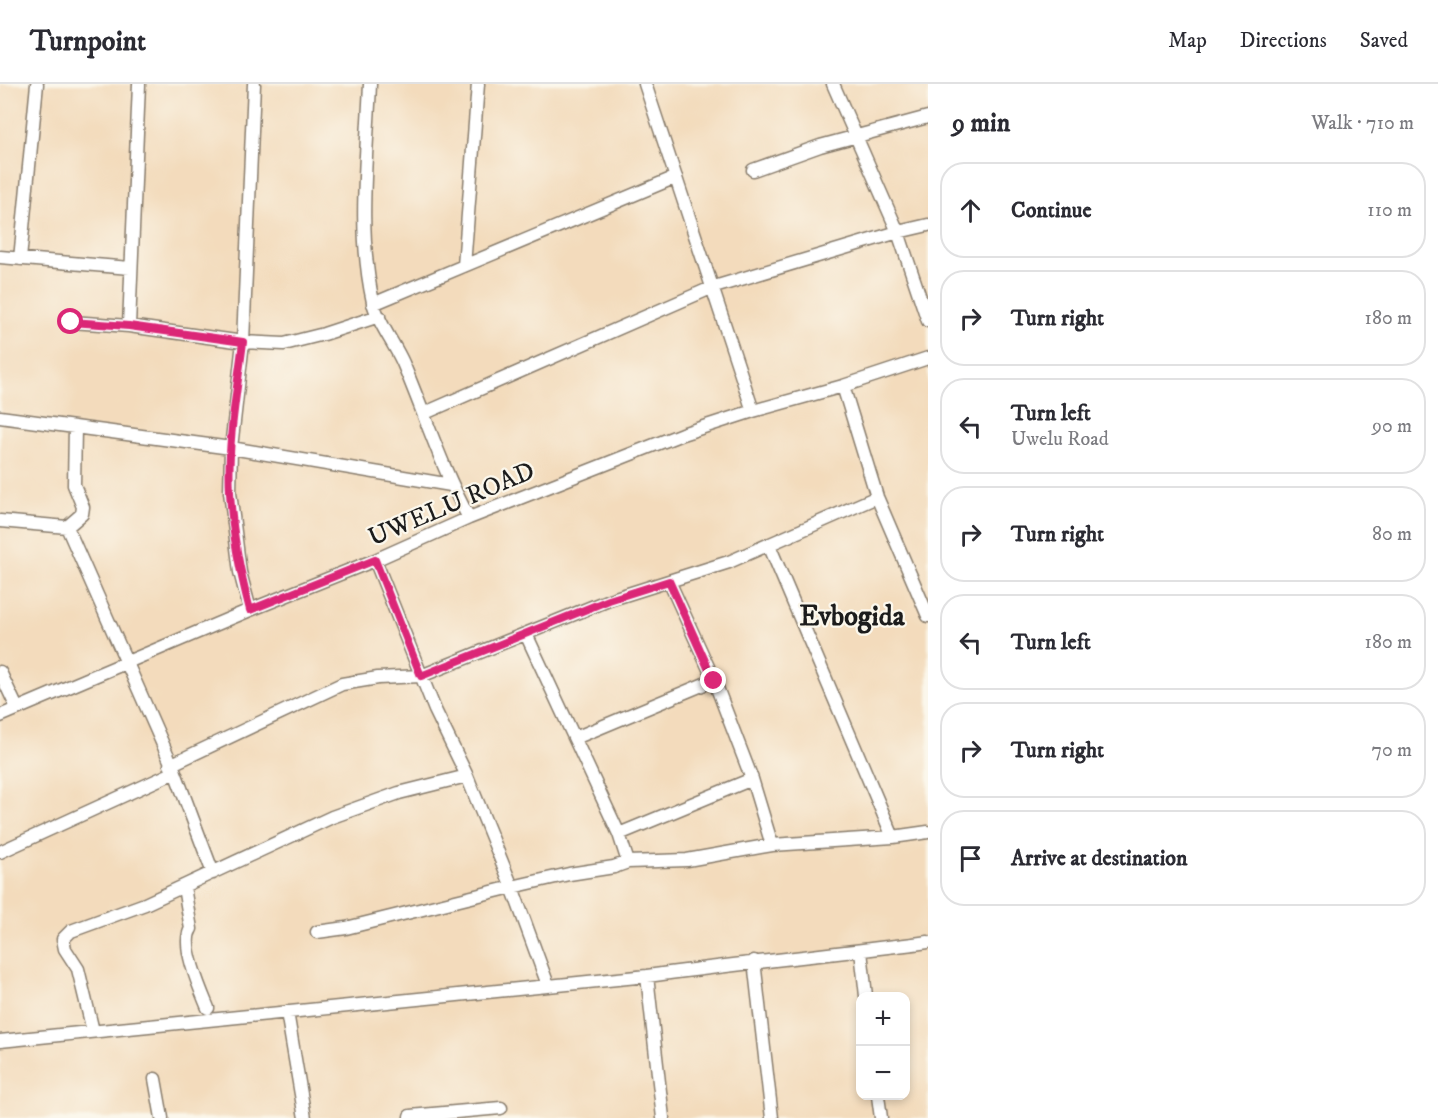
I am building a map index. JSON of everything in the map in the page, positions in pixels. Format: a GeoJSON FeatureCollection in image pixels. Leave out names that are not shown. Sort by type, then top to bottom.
{"type":"FeatureCollection","features":[{"type":"Feature","properties":{"kind":"street"},"geometry":{"type":"LineString","coordinates":[[20,259],[37,84]]}},
{"type":"Feature","properties":{"kind":"street"},"geometry":{"type":"LineString","coordinates":[[129,326],[139,84]]}},
{"type":"Feature","properties":{"kind":"street"},"geometry":{"type":"LineString","coordinates":[[250,610],[240,572],[230,492],[231,448],[243,342],[254,84]]}},
{"type":"Feature","properties":{"kind":"street"},"geometry":{"type":"LineString","coordinates":[[370,84],[364,240],[373,304],[397,349],[425,413],[451,486],[469,518]]}},
{"type":"Feature","properties":{"kind":"street"},"geometry":{"type":"LineString","coordinates":[[464,266],[478,84]]}},
{"type":"Feature","properties":{"kind":"street"},"geometry":{"type":"LineString","coordinates":[[645,84],[753,411]]}},
{"type":"Feature","properties":{"kind":"street"},"geometry":{"type":"LineString","coordinates":[[833,84],[898,232],[928,321]]}},
{"type":"Feature","properties":{"kind":"street"},"geometry":{"type":"LineString","coordinates":[[753,170],[820,146],[928,117]]}},
{"type":"Feature","properties":{"kind":"street"},"geometry":{"type":"LineString","coordinates":[[373,304],[676,177]]}},
{"type":"Feature","properties":{"kind":"street"},"geometry":{"type":"LineString","coordinates":[[425,413],[711,288],[928,225]]}},
{"type":"Feature","properties":{"kind":"street"},"geometry":{"type":"LineString","coordinates":[[0,257],[130,268]]}},
{"type":"Feature","properties":{"kind":"street"},"geometry":{"type":"LineString","coordinates":[[71,322],[129,326],[243,342],[284,344],[379,316]]}},
{"type":"Feature","properties":{"kind":"street","name":"UWELU ROAD"},"geometry":{"type":"LineString","coordinates":[[0,716],[250,610],[375,560],[469,518],[682,434],[753,411],[843,387],[928,358]]}},
{"type":"Feature","properties":{"kind":"street"},"geometry":{"type":"LineString","coordinates":[[843,387],[878,497],[928,616]]}},
{"type":"Feature","properties":{"kind":"street"},"geometry":{"type":"LineString","coordinates":[[0,417],[231,448],[451,486]]}},
{"type":"Feature","properties":{"kind":"street"},"geometry":{"type":"LineString","coordinates":[[0,521],[67,527],[82,514],[83,507],[74,485],[75,427]]}},
{"type":"Feature","properties":{"kind":"street"},"geometry":{"type":"LineString","coordinates":[[0,852],[342,684],[378,678],[421,676],[609,600],[729,562],[878,497]]}},
{"type":"Feature","properties":{"kind":"street"},"geometry":{"type":"LineString","coordinates":[[67,527],[172,768],[213,873]]}},
{"type":"Feature","properties":{"kind":"street"},"geometry":{"type":"LineString","coordinates":[[769,545],[893,837]]}},
{"type":"Feature","properties":{"kind":"street"},"geometry":{"type":"LineString","coordinates":[[375,560],[435,710],[467,776],[512,887],[548,985]]}},
{"type":"Feature","properties":{"kind":"street"},"geometry":{"type":"LineString","coordinates":[[669,581],[714,681],[752,778],[772,845]]}},
{"type":"Feature","properties":{"kind":"street"},"geometry":{"type":"LineString","coordinates":[[526,634],[619,834],[628,862]]}},
{"type":"Feature","properties":{"kind":"street"},"geometry":{"type":"LineString","coordinates":[[0,672],[17,708]]}},
{"type":"Feature","properties":{"kind":"street"},"geometry":{"type":"LineString","coordinates":[[575,738],[714,681]]}},
{"type":"Feature","properties":{"kind":"street"},"geometry":{"type":"LineString","coordinates":[[93,1031],[78,969],[65,949],[63,939],[71,931],[146,904],[332,817],[399,793],[467,776]]}},
{"type":"Feature","properties":{"kind":"street"},"geometry":{"type":"LineString","coordinates":[[619,834],[752,778]]}},
{"type":"Feature","properties":{"kind":"street"},"geometry":{"type":"LineString","coordinates":[[317,932],[346,928],[512,887],[614,867],[628,862],[687,860],[772,845],[893,837],[928,832]]}},
{"type":"Feature","properties":{"kind":"street"},"geometry":{"type":"LineString","coordinates":[[184,886],[190,929],[187,940],[207,1008]]}},
{"type":"Feature","properties":{"kind":"street"},"geometry":{"type":"LineString","coordinates":[[0,1041],[647,976],[754,961],[928,942]]}},
{"type":"Feature","properties":{"kind":"street"},"geometry":{"type":"LineString","coordinates":[[861,951],[866,992]]}},
{"type":"Feature","properties":{"kind":"street"},"geometry":{"type":"LineString","coordinates":[[754,961],[772,1118]]}},
{"type":"Feature","properties":{"kind":"street"},"geometry":{"type":"LineString","coordinates":[[647,976],[663,1118]]}},
{"type":"Feature","properties":{"kind":"street"},"geometry":{"type":"LineString","coordinates":[[287,1011],[304,1118]]}},
{"type":"Feature","properties":{"kind":"street"},"geometry":{"type":"LineString","coordinates":[[155,1079],[162,1118]]}},
{"type":"Feature","properties":{"kind":"street"},"geometry":{"type":"LineString","coordinates":[[879,1100],[881,1118]]}},
{"type":"Feature","properties":{"kind":"street"},"geometry":{"type":"LineString","coordinates":[[410,1118],[410,1116],[501,1108]]}},
{"type":"Feature","properties":{"kind":"district","name":"Evbogida"},"geometry":{"type":"Point","coordinates":[852,615]}},
{"type":"Feature","properties":{"kind":"route"},"geometry":{"type":"LineString","coordinates":[[71,322],[129,326],[243,342],[231,448],[230,492],[240,572],[250,610],[375,560],[421,676],[609,600],[669,581],[714,681]]}}]}
